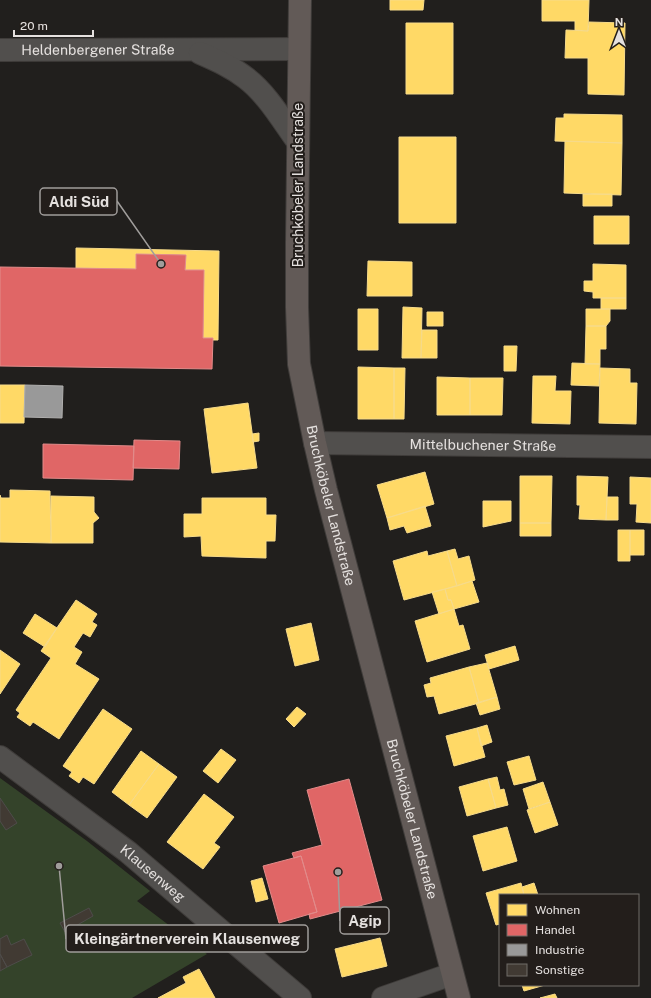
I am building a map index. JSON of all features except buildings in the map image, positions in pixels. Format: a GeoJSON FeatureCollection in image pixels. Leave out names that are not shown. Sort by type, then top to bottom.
{"type":"FeatureCollection","features":[{"type":"Feature","properties":{"kind":"main road","name":"Bruchköbeler Landstraße"},"geometry":{"type":"LineString","coordinates":[[300,0],[297,307],[300,364],[315,443],[459,998]]}},
{"type":"Feature","properties":{"kind":"street","name":"Heldenbergener Straße"},"geometry":{"type":"LineString","coordinates":[[0,50],[299,49]]}},
{"type":"Feature","properties":{"kind":"street","name":"Heldenbergener Straße"},"geometry":{"type":"LineString","coordinates":[[195,50],[231,68],[246,78],[263,95],[298,142]]}},
{"type":"Feature","properties":{"kind":"street","name":"Mittelbuchener Straße"},"geometry":{"type":"LineString","coordinates":[[315,443],[651,447]]}},
{"type":"Feature","properties":{"kind":"street","name":"Klausenweg"},"geometry":{"type":"LineString","coordinates":[[0,757],[128,852],[300,998]]}},
{"type":"Feature","properties":{"kind":"street"},"geometry":{"type":"LineString","coordinates":[[383,998],[452,974]]}},
{"type":"Feature","properties":{"kind":"green space"},"geometry":{"type":"Polygon","coordinates":[[[0,778],[87,841],[150,891],[137,901],[207,954],[132,998],[0,998],[0,778]]]}},
{"type":"Feature","properties":{"kind":"place","name":"Aldi Süd"},"geometry":{"type":"Point","coordinates":[161,264]}},
{"type":"Feature","properties":{"kind":"place","name":"Kleingärtnerverein Klausenweg"},"geometry":{"type":"Point","coordinates":[59,866]}},
{"type":"Feature","properties":{"kind":"place","name":"Agip"},"geometry":{"type":"Point","coordinates":[338,872]}}]}
